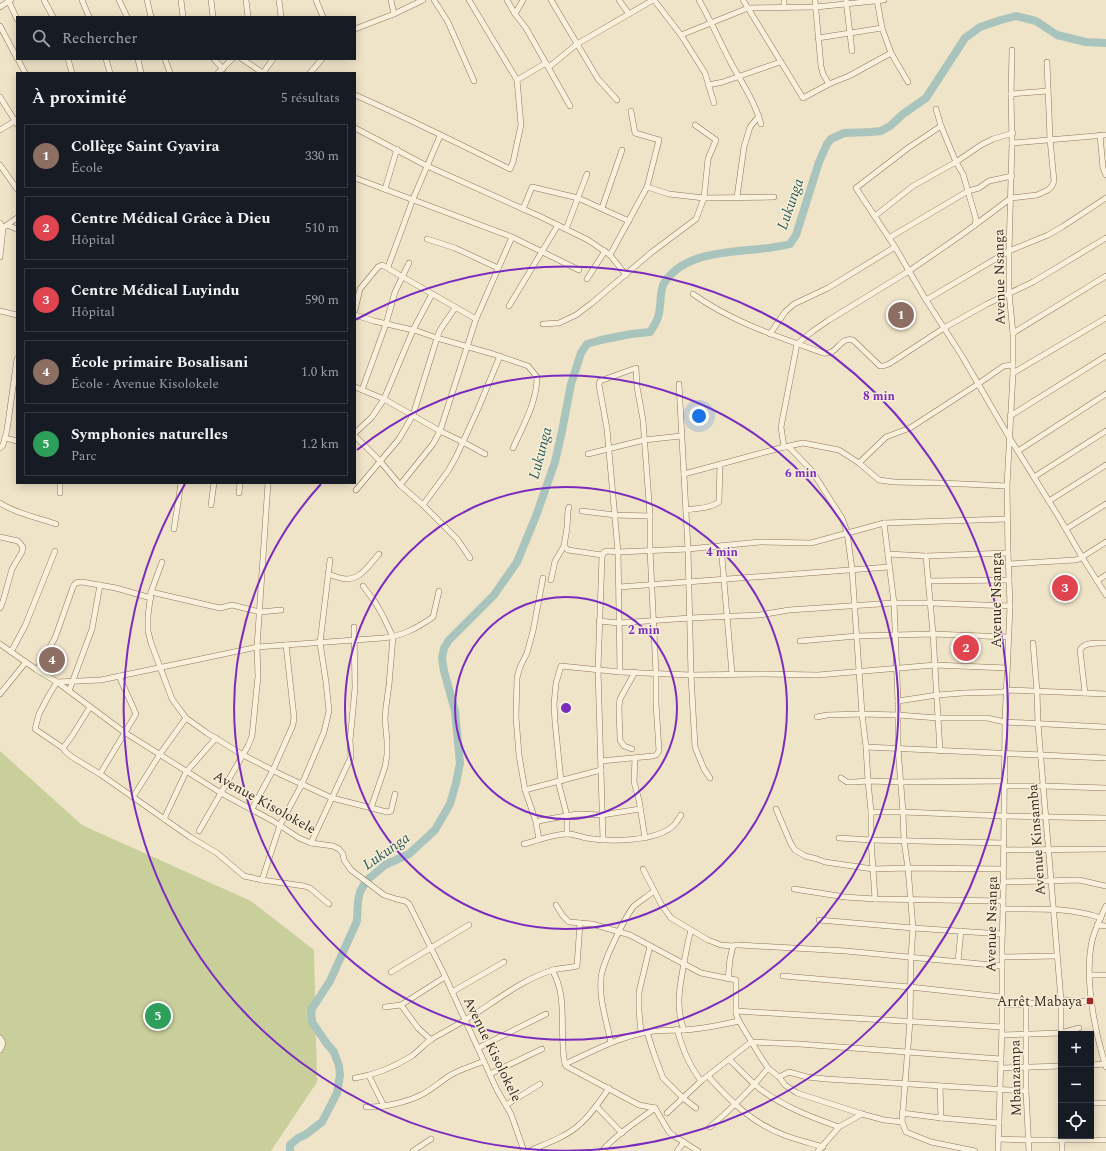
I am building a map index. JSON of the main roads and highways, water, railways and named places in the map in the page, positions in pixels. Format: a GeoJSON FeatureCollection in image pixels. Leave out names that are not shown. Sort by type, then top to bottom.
{"type":"FeatureCollection","features":[{"type":"Feature","properties":{"kind":"waterway","name":"Lukunga"},"geometry":{"type":"LineString","coordinates":[[290,1151],[290,1145],[322,1122],[337,1093],[340,1075],[339,1066],[334,1052],[312,1022],[311,1010],[330,981],[357,921],[360,892],[366,881],[385,865],[409,854],[435,830],[450,804],[460,763],[455,711],[442,658],[444,648],[449,640],[494,595],[517,562],[536,516],[555,462],[571,384],[581,353],[587,344],[631,334],[650,332],[656,323],[660,310],[664,283],[675,271],[689,262],[705,256],[790,244],[796,235],[819,162],[827,144],[831,139],[844,133],[881,131],[890,126],[903,114],[926,98],[965,38],[980,27],[1016,16],[1036,21],[1057,35],[1086,42],[1106,43]]}},
{"type":"Feature","properties":{"kind":"place","name":"Collège Saint Gyavira"},"geometry":{"type":"Point","coordinates":[901,315]}},
{"type":"Feature","properties":{"kind":"place","name":"Centre Médical Luyindu"},"geometry":{"type":"Point","coordinates":[1065,588]}},
{"type":"Feature","properties":{"kind":"place","name":"Centre Médical Grâce à Dieu"},"geometry":{"type":"Point","coordinates":[966,648]}},
{"type":"Feature","properties":{"kind":"place","name":"École primaire Bosalisani"},"geometry":{"type":"Point","coordinates":[52,660]}},
{"type":"Feature","properties":{"kind":"place","name":"Arrêt Mabaya"},"geometry":{"type":"Point","coordinates":[1090,1001]}},
{"type":"Feature","properties":{"kind":"place","name":"Symphonies naturelles"},"geometry":{"type":"Point","coordinates":[158,1016]}}]}
